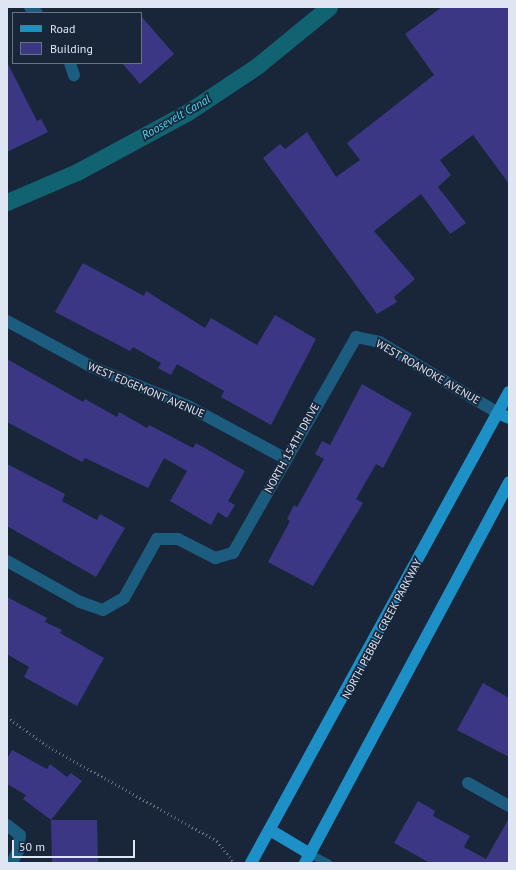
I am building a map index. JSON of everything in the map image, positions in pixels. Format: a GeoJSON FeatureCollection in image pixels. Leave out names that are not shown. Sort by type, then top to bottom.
{"type":"FeatureCollection","features":[{"type":"Feature","properties":{"kind":"main road","name":"NORTH PEBBLE CREEK PARKWAY"},"geometry":{"type":"LineString","coordinates":[[251,863],[504,416],[509,392]]}},
{"type":"Feature","properties":{"kind":"main road"},"geometry":{"type":"LineString","coordinates":[[270,830],[307,858],[509,482]]}},
{"type":"Feature","properties":{"kind":"street"},"geometry":{"type":"LineString","coordinates":[[70,64],[74,75]]}},
{"type":"Feature","properties":{"kind":"street","name":"WEST EDGEMONT AVENUE"},"geometry":{"type":"LineString","coordinates":[[7,321],[92,367],[188,406],[286,459]]}},
{"type":"Feature","properties":{"kind":"street","name":"NORTH 154TH DRIVE"},"geometry":{"type":"LineString","coordinates":[[7,561],[94,609],[115,606],[124,598],[157,539],[178,539],[203,554],[225,557],[238,547],[286,459],[356,337]]}},
{"type":"Feature","properties":{"kind":"street","name":"WEST ROANOKE AVENUE"},"geometry":{"type":"LineString","coordinates":[[356,337],[379,342],[504,416]]}},
{"type":"Feature","properties":{"kind":"street"},"geometry":{"type":"LineString","coordinates":[[468,783],[509,806]]}},
{"type":"Feature","properties":{"kind":"street"},"geometry":{"type":"LineString","coordinates":[[7,825],[20,835],[18,851],[12,863]]}},
{"type":"Feature","properties":{"kind":"lane"},"geometry":{"type":"LineString","coordinates":[[307,858],[328,863]]}},
{"type":"Feature","properties":{"kind":"path"},"geometry":{"type":"LineString","coordinates":[[7,717],[49,747],[217,841],[235,863]]}},
{"type":"Feature","properties":{"kind":"building"},"geometry":{"type":"Polygon","coordinates":[[[442,7],[509,7],[509,184],[473,135],[440,160],[451,175],[438,187],[466,223],[450,234],[421,194],[374,231],[415,279],[394,297],[397,302],[377,314],[263,158],[280,144],[285,149],[307,132],[336,177],[360,160],[347,143],[434,75],[405,34],[442,7]]]}},
{"type":"Feature","properties":{"kind":"building"},"geometry":{"type":"Polygon","coordinates":[[[142,17],[174,54],[140,84],[123,64],[142,64],[142,17]]]}},
{"type":"Feature","properties":{"kind":"building"},"geometry":{"type":"Polygon","coordinates":[[[7,62],[37,121],[41,119],[48,132],[7,152],[7,62]]]}},
{"type":"Feature","properties":{"kind":"building"},"geometry":{"type":"Polygon","coordinates":[[[83,263],[144,296],[146,291],[205,328],[211,318],[257,345],[275,315],[316,339],[271,425],[221,397],[224,391],[177,364],[171,375],[158,368],[161,363],[133,347],[130,351],[55,312],[83,263]]]}},
{"type":"Feature","properties":{"kind":"building"},"geometry":{"type":"Polygon","coordinates":[[[7,359],[83,402],[85,399],[117,417],[119,412],[147,428],[149,425],[193,448],[196,443],[245,471],[228,501],[235,505],[227,518],[218,512],[211,525],[170,501],[187,471],[164,458],[148,488],[85,458],[82,462],[7,422],[7,359]]]}},
{"type":"Feature","properties":{"kind":"building"},"geometry":{"type":"Polygon","coordinates":[[[362,384],[412,413],[383,468],[376,464],[356,499],[363,503],[313,586],[268,562],[290,521],[287,519],[294,505],[297,507],[324,459],[315,454],[322,441],[330,445],[362,384]]]}},
{"type":"Feature","properties":{"kind":"building"},"geometry":{"type":"Polygon","coordinates":[[[7,464],[65,494],[62,501],[97,520],[100,514],[125,528],[96,577],[7,526],[7,464]]]}},
{"type":"Feature","properties":{"kind":"building"},"geometry":{"type":"Polygon","coordinates":[[[7,597],[47,618],[45,622],[62,630],[60,633],[104,658],[77,706],[24,677],[29,667],[7,654],[7,597]]]}},
{"type":"Feature","properties":{"kind":"building"},"geometry":{"type":"Polygon","coordinates":[[[483,683],[509,698],[509,757],[457,730],[483,683]]]}},
{"type":"Feature","properties":{"kind":"building"},"geometry":{"type":"Polygon","coordinates":[[[12,750],[47,769],[50,764],[67,777],[71,773],[82,781],[51,820],[23,799],[26,795],[7,784],[7,759],[12,750]]]}},
{"type":"Feature","properties":{"kind":"building"},"geometry":{"type":"Polygon","coordinates":[[[418,801],[435,811],[433,816],[470,836],[464,847],[486,859],[509,818],[509,863],[430,863],[394,843],[418,801]]]}},
{"type":"Feature","properties":{"kind":"building"},"geometry":{"type":"Polygon","coordinates":[[[51,820],[97,820],[98,863],[52,863],[51,820]]]}},
{"type":"Feature","properties":{"kind":"waterway","name":"Roosevelt Canal"},"geometry":{"type":"LineString","coordinates":[[7,202],[77,172],[188,112],[257,66],[329,7]]}}]}
